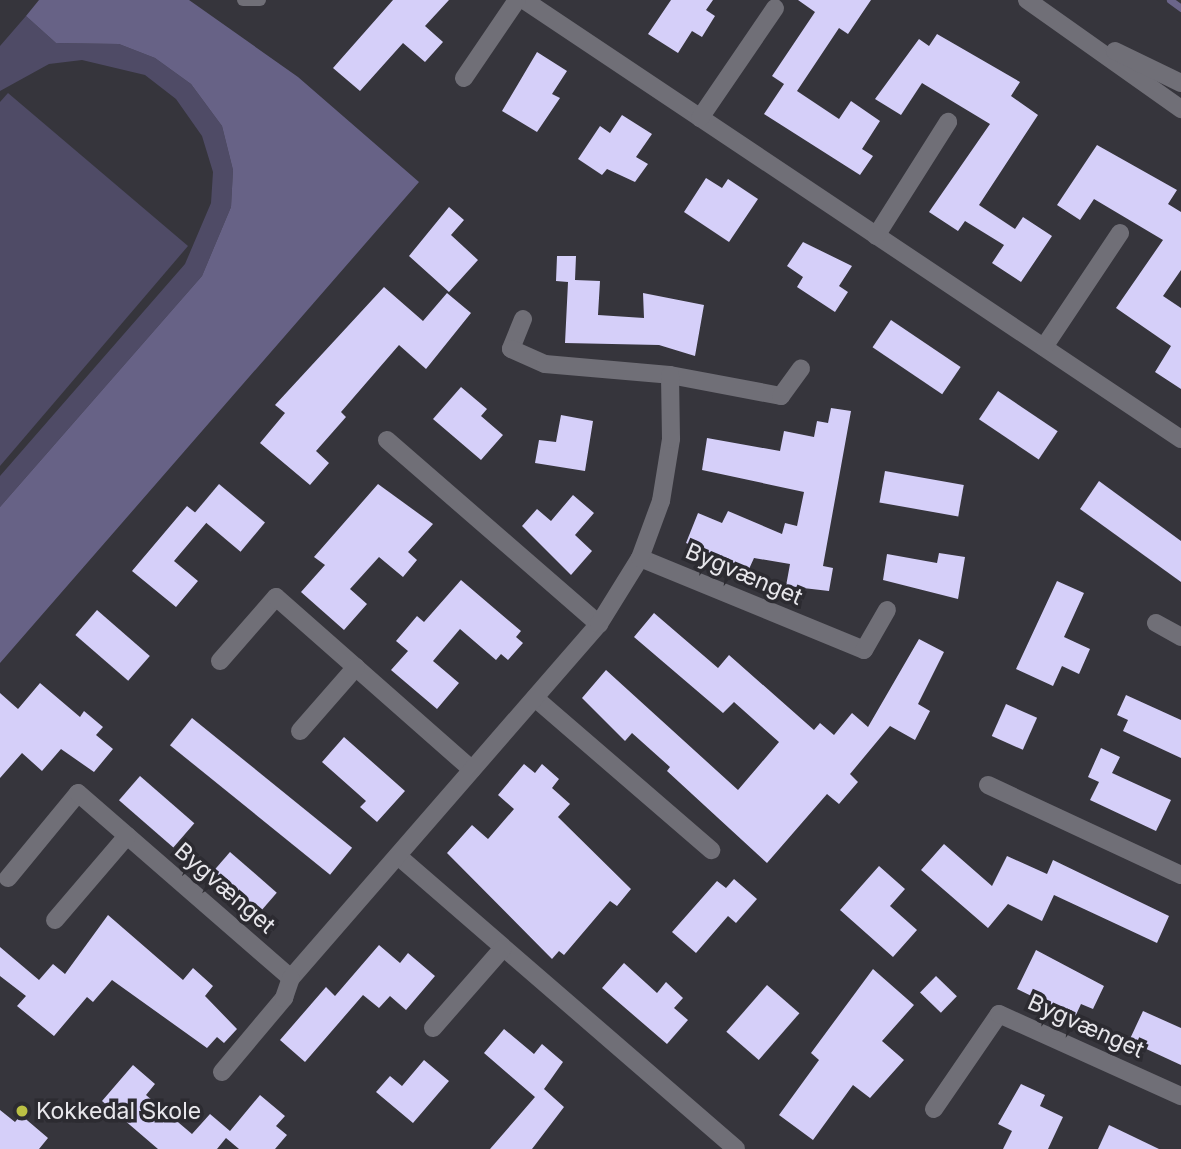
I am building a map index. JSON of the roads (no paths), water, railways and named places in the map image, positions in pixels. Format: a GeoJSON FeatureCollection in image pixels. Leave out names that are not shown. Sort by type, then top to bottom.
{"type":"FeatureCollection","features":[{"type":"Feature","properties":{"kind":"street"},"geometry":{"type":"LineString","coordinates":[[464,78],[517,0]]}},
{"type":"Feature","properties":{"kind":"street"},"geometry":{"type":"LineString","coordinates":[[524,0],[1181,439]]}},
{"type":"Feature","properties":{"kind":"street"},"geometry":{"type":"LineString","coordinates":[[1027,0],[1181,108]]}},
{"type":"Feature","properties":{"kind":"street"},"geometry":{"type":"LineString","coordinates":[[701,118],[775,8]]}},
{"type":"Feature","properties":{"kind":"street"},"geometry":{"type":"LineString","coordinates":[[1077,33],[1181,83]]}},
{"type":"Feature","properties":{"kind":"street"},"geometry":{"type":"LineString","coordinates":[[876,236],[948,122]]}},
{"type":"Feature","properties":{"kind":"street"},"geometry":{"type":"LineString","coordinates":[[1044,347],[1120,233]]}},
{"type":"Feature","properties":{"kind":"street"},"geometry":{"type":"LineString","coordinates":[[523,319],[511,349],[545,364],[670,375],[781,396],[801,368]]}},
{"type":"Feature","properties":{"kind":"street"},"geometry":{"type":"LineString","coordinates":[[222,1072],[284,998],[291,978],[599,624],[640,558],[661,501],[671,439],[670,375]]}},
{"type":"Feature","properties":{"kind":"street"},"geometry":{"type":"LineString","coordinates":[[387,440],[599,624]]}},
{"type":"Feature","properties":{"kind":"street","name":"Bygvænget"},"geometry":{"type":"LineString","coordinates":[[640,558],[864,650],[887,610]]}},
{"type":"Feature","properties":{"kind":"street"},"geometry":{"type":"LineString","coordinates":[[219,661],[276,597],[472,770]]}},
{"type":"Feature","properties":{"kind":"street"},"geometry":{"type":"LineString","coordinates":[[1156,623],[1181,637]]}},
{"type":"Feature","properties":{"kind":"street"},"geometry":{"type":"LineString","coordinates":[[300,731],[356,667]]}},
{"type":"Feature","properties":{"kind":"street"},"geometry":{"type":"LineString","coordinates":[[535,698],[711,850]]}},
{"type":"Feature","properties":{"kind":"street"},"geometry":{"type":"LineString","coordinates":[[988,785],[1181,875]]}},
{"type":"Feature","properties":{"kind":"street","name":"Bygvænget"},"geometry":{"type":"LineString","coordinates":[[8,878],[78,793],[291,978]]}},
{"type":"Feature","properties":{"kind":"street"},"geometry":{"type":"LineString","coordinates":[[54,920],[127,836]]}},
{"type":"Feature","properties":{"kind":"street"},"geometry":{"type":"LineString","coordinates":[[398,856],[736,1149]]}},
{"type":"Feature","properties":{"kind":"street"},"geometry":{"type":"LineString","coordinates":[[433,1028],[503,948]]}},
{"type":"Feature","properties":{"kind":"street","name":"Bygvænget"},"geometry":{"type":"LineString","coordinates":[[934,1109],[999,1014],[1181,1096]]}},
{"type":"Feature","properties":{"kind":"lane"},"geometry":{"type":"LineString","coordinates":[[243,0],[260,0]]}},
{"type":"Feature","properties":{"kind":"waterway"},"geometry":{"type":"LineString","coordinates":[[1170,0],[1181,8]]}},
{"type":"Feature","properties":{"kind":"place","name":"Kokkedal Skole"},"geometry":{"type":"Point","coordinates":[22,1111]}}]}
